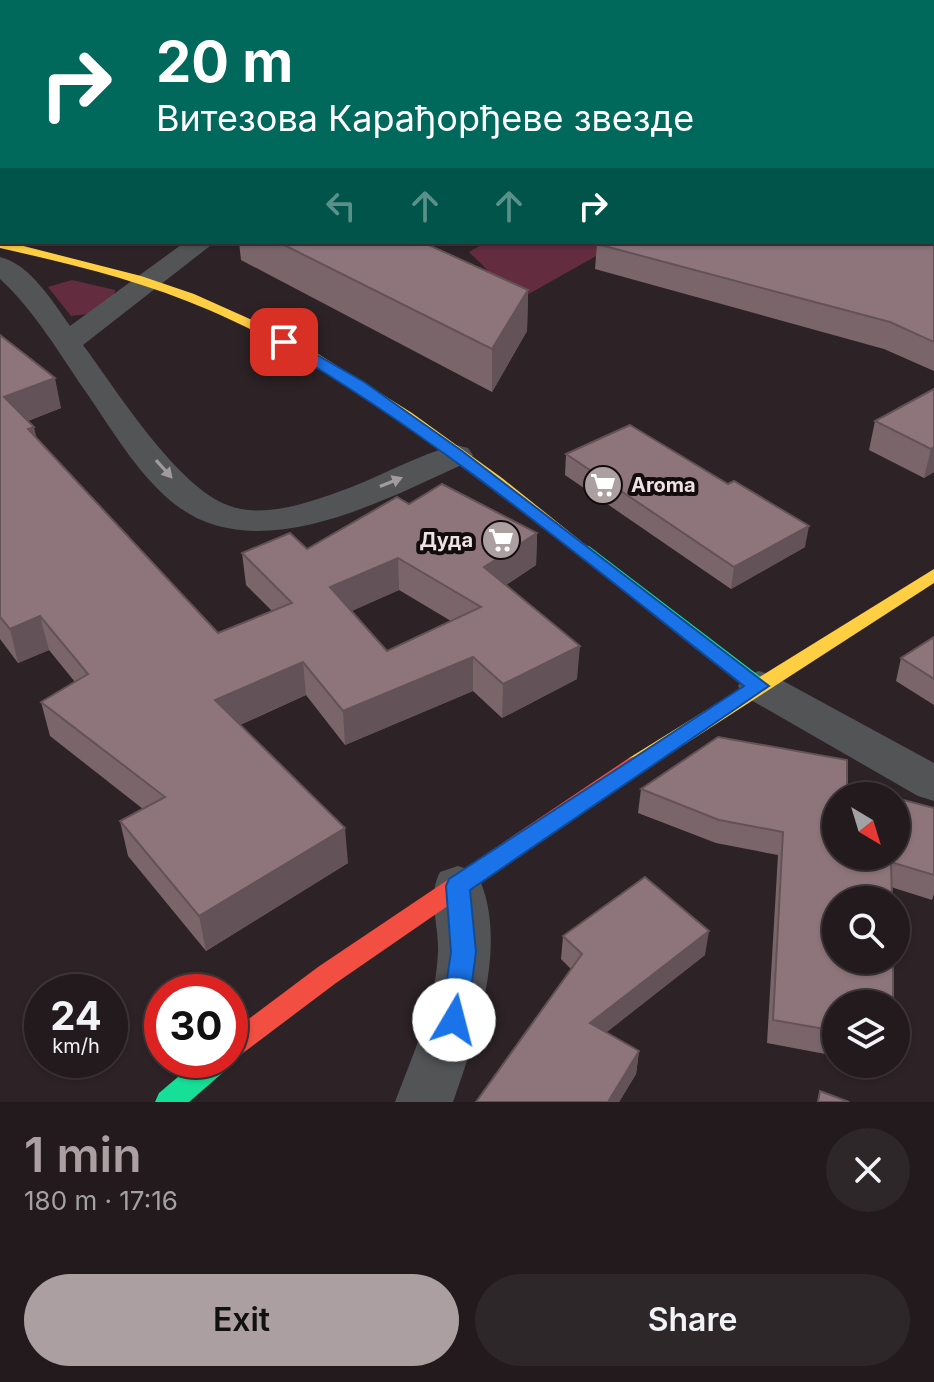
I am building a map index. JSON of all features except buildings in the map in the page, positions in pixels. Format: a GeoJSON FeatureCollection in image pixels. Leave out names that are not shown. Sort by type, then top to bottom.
{"type":"FeatureCollection","features":[{"type":"Feature","properties":{"kind":"street"},"geometry":{"type":"LineString","coordinates":[[0,244],[146,282],[240,319],[306,353],[358,385],[456,455],[759,686],[934,784]]}},
{"type":"Feature","properties":{"kind":"street"},"geometry":{"type":"LineString","coordinates":[[66,343],[199,244]]}},
{"type":"Feature","properties":{"kind":"street"},"geometry":{"type":"LineString","coordinates":[[0,265],[30,293],[114,408],[193,501],[219,515],[271,520],[326,509],[456,455]]}},
{"type":"Feature","properties":{"kind":"street"},"geometry":{"type":"LineString","coordinates":[[248,1034],[327,975],[458,886],[759,686],[934,575]]}},
{"type":"Feature","properties":{"kind":"street"},"geometry":{"type":"LineString","coordinates":[[424,1102],[454,1020],[464,952],[458,886]]}},
{"type":"Feature","properties":{"kind":"street"},"geometry":{"type":"LineString","coordinates":[[169,1102],[196,1078]]}},
{"type":"Feature","properties":{"kind":"shaded area"},"geometry":{"type":"Polygon","coordinates":[[[483,244],[617,244],[518,300],[469,252],[483,244]]]}},
{"type":"Feature","properties":{"kind":"shaded area"},"geometry":{"type":"Polygon","coordinates":[[[72,280],[115,290],[114,297],[88,314],[71,316],[48,287],[72,280]]]}},
{"type":"Feature","properties":{"kind":"traffic: fast"},"geometry":{"type":"LineString","coordinates":[[583,550],[759,686]]}},
{"type":"Feature","properties":{"kind":"traffic: fast"},"geometry":{"type":"LineString","coordinates":[[169,1102],[196,1078]]}},
{"type":"Feature","properties":{"kind":"traffic: slow"},"geometry":{"type":"LineString","coordinates":[[0,244],[136,279],[189,297],[265,331],[313,357],[406,417],[583,550]]}},
{"type":"Feature","properties":{"kind":"traffic: slow"},"geometry":{"type":"LineString","coordinates":[[637,764],[934,575]]}},
{"type":"Feature","properties":{"kind":"traffic: jam"},"geometry":{"type":"LineString","coordinates":[[248,1034],[327,975],[637,764]]}},
{"type":"Feature","properties":{"kind":"place","name":"Aroma"},"geometry":{"type":"Point","coordinates":[603,485]}},
{"type":"Feature","properties":{"kind":"place","name":"Дуда"},"geometry":{"type":"Point","coordinates":[501,540]}},
{"type":"Feature","properties":{"kind":"route"},"geometry":{"type":"LineString","coordinates":[[284,342],[358,385],[456,455],[687,635],[759,686],[627,770],[458,886],[464,952],[454,1020]]}}]}
